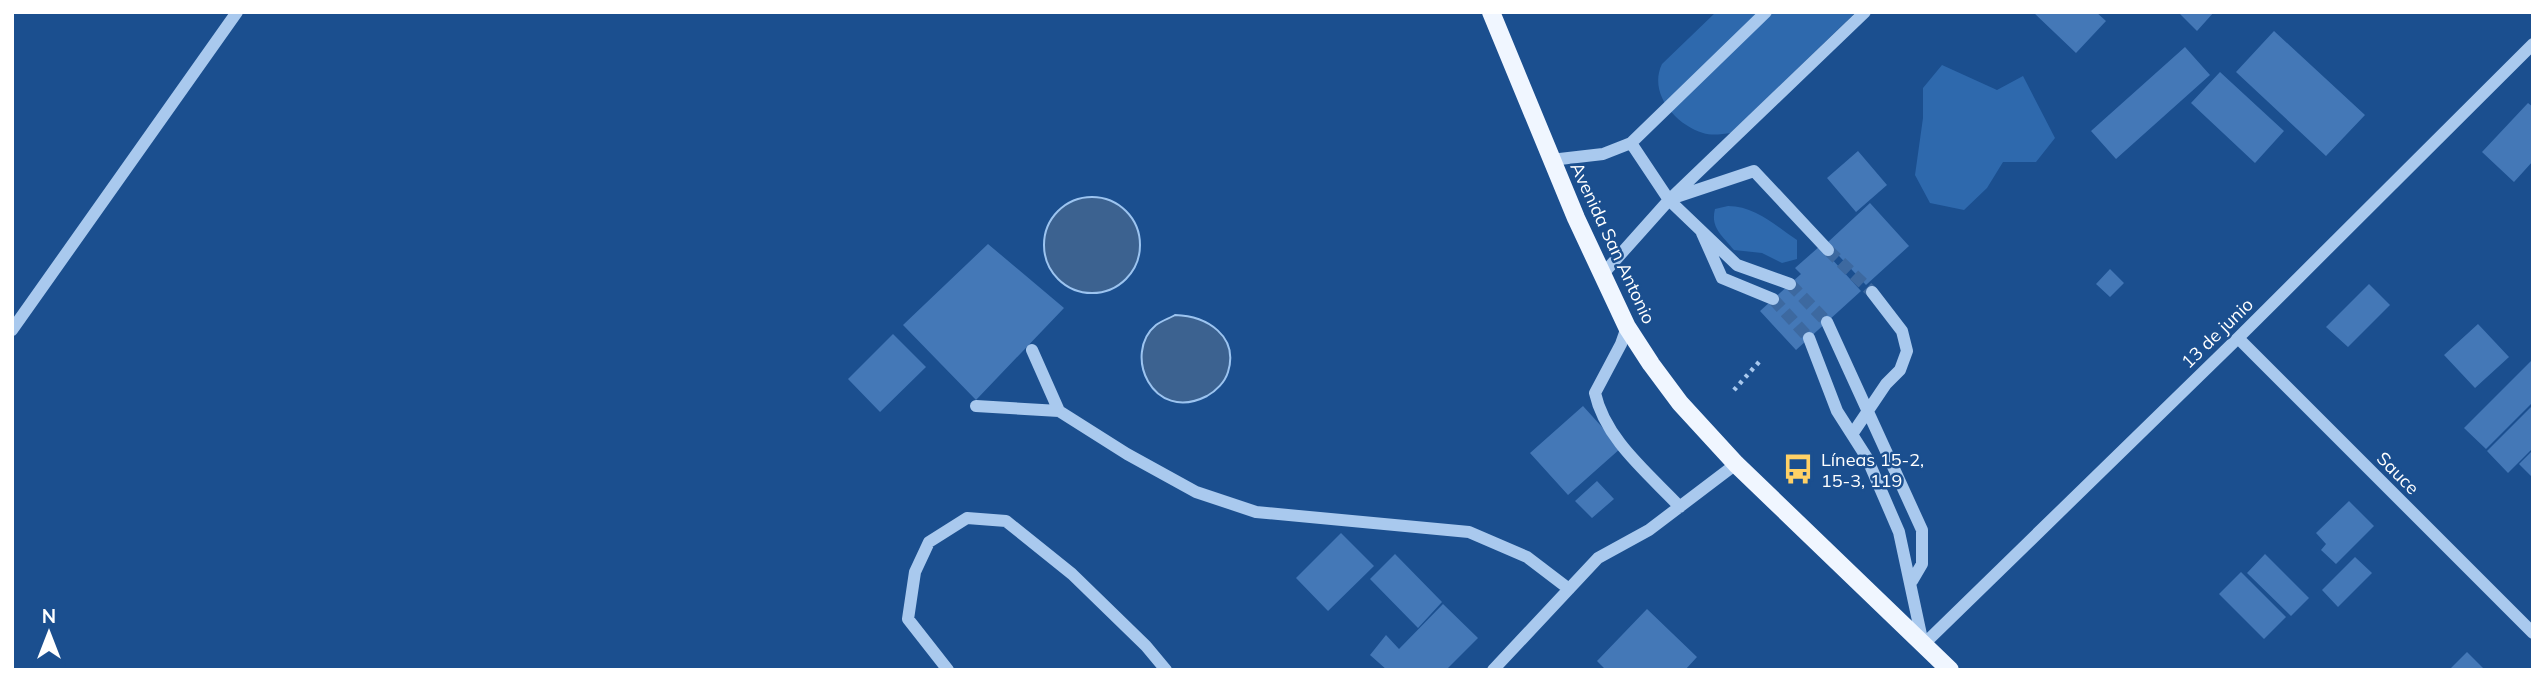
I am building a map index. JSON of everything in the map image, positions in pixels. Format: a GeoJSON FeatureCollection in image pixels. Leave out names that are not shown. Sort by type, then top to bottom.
{"type":"FeatureCollection","features":[{"type":"Feature","properties":{"kind":"main road","name":"Avenida San Antonio"},"geometry":{"type":"LineString","coordinates":[[1491,12],[1551,160],[1627,327],[1680,403],[1736,464],[1950,670]]}},
{"type":"Feature","properties":{"kind":"street"},"geometry":{"type":"LineString","coordinates":[[12,330],[237,12]]}},
{"type":"Feature","properties":{"kind":"street"},"geometry":{"type":"LineString","coordinates":[[1551,160],[1603,154],[1631,143],[1766,12]]}},
{"type":"Feature","properties":{"kind":"street"},"geometry":{"type":"LineString","coordinates":[[1602,275],[1669,200],[1865,12]]}},
{"type":"Feature","properties":{"kind":"street","name":"13 de junio"},"geometry":{"type":"LineString","coordinates":[[1924,644],[2238,338],[2533,44]]}},
{"type":"Feature","properties":{"kind":"street"},"geometry":{"type":"LineString","coordinates":[[1631,143],[1669,200],[1737,265],[1790,284]]}},
{"type":"Feature","properties":{"kind":"street"},"geometry":{"type":"LineString","coordinates":[[1669,200],[1754,171],[1828,250]]}},
{"type":"Feature","properties":{"kind":"street"},"geometry":{"type":"LineString","coordinates":[[1699,227],[1722,278],[1773,299]]}},
{"type":"Feature","properties":{"kind":"street"},"geometry":{"type":"LineString","coordinates":[[1853,433],[1866,411],[1900,370],[1907,351],[1902,331],[1872,292]]}},
{"type":"Feature","properties":{"kind":"street"},"geometry":{"type":"LineString","coordinates":[[1827,323],[1922,530],[1922,564],[1912,581]]}},
{"type":"Feature","properties":{"kind":"street"},"geometry":{"type":"LineString","coordinates":[[1627,327],[1621,345],[1595,393],[1600,415],[1616,438],[1680,506]]}},
{"type":"Feature","properties":{"kind":"street"},"geometry":{"type":"LineString","coordinates":[[1809,338],[1837,411],[1853,433],[1899,531],[1924,644]]}},
{"type":"Feature","properties":{"kind":"street","name":"Sauce"},"geometry":{"type":"LineString","coordinates":[[2238,338],[2533,633]]}},
{"type":"Feature","properties":{"kind":"street"},"geometry":{"type":"LineString","coordinates":[[1032,350],[1059,411]]}},
{"type":"Feature","properties":{"kind":"street"},"geometry":{"type":"LineString","coordinates":[[976,407],[1059,411],[1196,492],[1256,512],[1469,532],[1527,556],[1569,589]]}},
{"type":"Feature","properties":{"kind":"street"},"geometry":{"type":"LineString","coordinates":[[1493,670],[1598,558],[1649,530],[1736,464]]}},
{"type":"Feature","properties":{"kind":"street"},"geometry":{"type":"LineString","coordinates":[[948,670],[908,618],[915,572],[929,542],[967,518],[1006,521],[1072,574],[1146,646],[1166,670]]}},
{"type":"Feature","properties":{"kind":"path"},"geometry":{"type":"LineString","coordinates":[[1734,390],[1759,362]]}},
{"type":"Feature","properties":{"kind":"shaded area"},"geometry":{"type":"Polygon","coordinates":[[[1716,12],[1856,12],[1731,133],[1713,135],[1693,129],[1674,115],[1661,96],[1659,75],[1662,64],[1716,12]]]}},
{"type":"Feature","properties":{"kind":"shaded area"},"geometry":{"type":"Polygon","coordinates":[[[1942,65],[1997,90],[2023,76],[2055,138],[2036,162],[2003,162],[1987,188],[1964,210],[1930,203],[1915,175],[1923,118],[1923,88],[1942,65]]]}},
{"type":"Feature","properties":{"kind":"shaded area"},"geometry":{"type":"Polygon","coordinates":[[[1092,197],[1110,200],[1126,211],[1137,227],[1140,245],[1137,263],[1126,279],[1110,290],[1092,293],[1074,290],[1058,279],[1047,263],[1044,245],[1047,227],[1058,211],[1074,200],[1092,197]]]}},
{"type":"Feature","properties":{"kind":"shaded area"},"geometry":{"type":"Polygon","coordinates":[[[1728,206],[1756,213],[1797,240],[1797,259],[1782,263],[1762,253],[1734,250],[1718,231],[1714,221],[1715,209],[1728,206]]]}},
{"type":"Feature","properties":{"kind":"shaded area"},"geometry":{"type":"Polygon","coordinates":[[[1175,315],[1187,316],[1209,324],[1225,338],[1229,348],[1228,372],[1222,383],[1207,396],[1188,402],[1171,401],[1158,393],[1148,382],[1143,367],[1142,352],[1146,337],[1156,325],[1175,315]]]}},
{"type":"Feature","properties":{"kind":"building"},"geometry":{"type":"Polygon","coordinates":[[[2033,12],[2096,12],[2106,21],[2076,53],[2033,12]]]}},
{"type":"Feature","properties":{"kind":"building"},"geometry":{"type":"Polygon","coordinates":[[[2178,12],[2214,12],[2197,31],[2178,12]]]}},
{"type":"Feature","properties":{"kind":"building"},"geometry":{"type":"Polygon","coordinates":[[[2274,31],[2365,115],[2326,156],[2236,72],[2274,31]]]}},
{"type":"Feature","properties":{"kind":"building"},"geometry":{"type":"Polygon","coordinates":[[[2185,47],[2210,75],[2116,159],[2091,131],[2185,47]]]}},
{"type":"Feature","properties":{"kind":"building"},"geometry":{"type":"Polygon","coordinates":[[[2220,72],[2284,131],[2255,163],[2191,103],[2220,72]]]}},
{"type":"Feature","properties":{"kind":"building"},"geometry":{"type":"Polygon","coordinates":[[[2528,103],[2533,107],[2533,161],[2514,182],[2482,152],[2528,103]]]}},
{"type":"Feature","properties":{"kind":"building"},"geometry":{"type":"Polygon","coordinates":[[[1858,151],[1887,185],[1856,212],[1827,178],[1858,151]]]}},
{"type":"Feature","properties":{"kind":"building"},"geometry":{"type":"Polygon","coordinates":[[[1870,203],[1909,246],[1866,285],[1827,243],[1870,203]]]}},
{"type":"Feature","properties":{"kind":"building"},"geometry":{"type":"Polygon","coordinates":[[[988,244],[1064,308],[976,400],[903,325],[988,244]]]}},
{"type":"Feature","properties":{"kind":"building"},"geometry":{"type":"Polygon","coordinates":[[[1820,246],[1861,291],[1796,350],[1760,311],[1801,274],[1795,268],[1820,246]]]}},
{"type":"Feature","properties":{"kind":"building"},"geometry":{"type":"Polygon","coordinates":[[[2110,269],[2124,283],[2110,297],[2096,284],[2110,269]]]}},
{"type":"Feature","properties":{"kind":"building"},"geometry":{"type":"Polygon","coordinates":[[[2369,284],[2390,305],[2348,347],[2326,327],[2369,284]]]}},
{"type":"Feature","properties":{"kind":"building"},"geometry":{"type":"Polygon","coordinates":[[[2478,324],[2509,357],[2475,388],[2444,355],[2478,324]]]}},
{"type":"Feature","properties":{"kind":"building"},"geometry":{"type":"Polygon","coordinates":[[[893,334],[926,367],[880,412],[848,379],[893,334]]]}},
{"type":"Feature","properties":{"kind":"building"},"geometry":{"type":"Polygon","coordinates":[[[2533,359],[2533,402],[2486,449],[2464,428],[2533,359]]]}},
{"type":"Feature","properties":{"kind":"building"},"geometry":{"type":"Polygon","coordinates":[[[2533,405],[2533,448],[2508,473],[2487,451],[2533,405]]]}},
{"type":"Feature","properties":{"kind":"building"},"geometry":{"type":"Polygon","coordinates":[[[1583,406],[1621,448],[1568,495],[1530,453],[1583,406]]]}},
{"type":"Feature","properties":{"kind":"building"},"geometry":{"type":"Polygon","coordinates":[[[2533,450],[2533,478],[2519,464],[2533,450]]]}},
{"type":"Feature","properties":{"kind":"building"},"geometry":{"type":"Polygon","coordinates":[[[1597,481],[1614,499],[1592,518],[1575,501],[1597,481]]]}},
{"type":"Feature","properties":{"kind":"building"},"geometry":{"type":"Polygon","coordinates":[[[2349,501],[2374,526],[2336,564],[2321,550],[2326,544],[2316,533],[2349,501]]]}},
{"type":"Feature","properties":{"kind":"building"},"geometry":{"type":"Polygon","coordinates":[[[1341,533],[1374,566],[1328,611],[1296,578],[1341,533]]]}},
{"type":"Feature","properties":{"kind":"building"},"geometry":{"type":"Polygon","coordinates":[[[1395,554],[1442,602],[1418,628],[1370,579],[1395,554]]]}},
{"type":"Feature","properties":{"kind":"building"},"geometry":{"type":"Polygon","coordinates":[[[2265,554],[2309,598],[2291,616],[2247,573],[2265,554]]]}},
{"type":"Feature","properties":{"kind":"building"},"geometry":{"type":"Polygon","coordinates":[[[2355,557],[2372,573],[2338,607],[2322,590],[2355,557]]]}},
{"type":"Feature","properties":{"kind":"building"},"geometry":{"type":"Polygon","coordinates":[[[2241,572],[2286,617],[2264,639],[2219,594],[2241,572]]]}},
{"type":"Feature","properties":{"kind":"building"},"geometry":{"type":"Polygon","coordinates":[[[1443,604],[1478,638],[1446,670],[1387,670],[1370,655],[1386,635],[1399,649],[1443,604]]]}},
{"type":"Feature","properties":{"kind":"building"},"geometry":{"type":"Polygon","coordinates":[[[1647,609],[1697,657],[1685,670],[1606,670],[1597,661],[1647,609]]]}},
{"type":"Feature","properties":{"kind":"building"},"geometry":{"type":"Polygon","coordinates":[[[2467,652],[2485,670],[2449,670],[2467,652]]]}},
{"type":"Feature","properties":{"kind":"tunnel"},"geometry":{"type":"LineString","coordinates":[[1828,250],[1872,292]]}},
{"type":"Feature","properties":{"kind":"tunnel"},"geometry":{"type":"LineString","coordinates":[[1790,284],[1827,322]]}},
{"type":"Feature","properties":{"kind":"tunnel"},"geometry":{"type":"LineString","coordinates":[[1773,299],[1809,338]]}},
{"type":"Feature","properties":{"kind":"place","name":"Líneas 15-2, 15-3, 119"},"geometry":{"type":"Point","coordinates":[1798,469]}}]}
